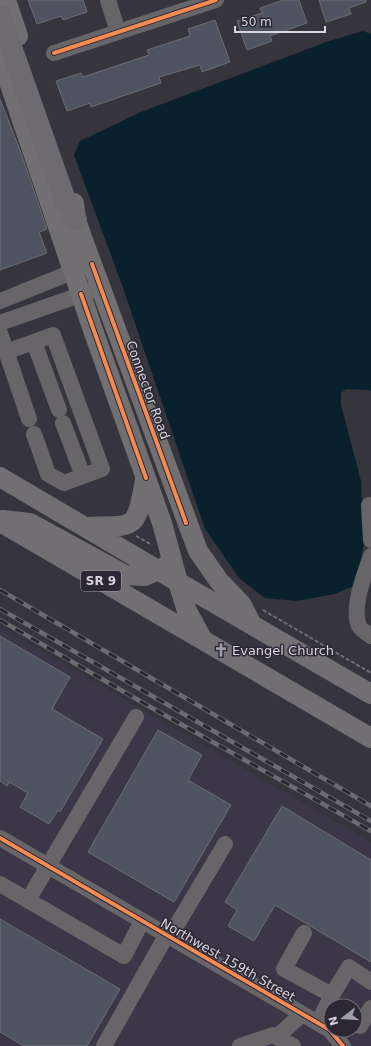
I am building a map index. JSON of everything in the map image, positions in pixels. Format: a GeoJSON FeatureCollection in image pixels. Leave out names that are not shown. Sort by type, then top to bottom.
{"type":"FeatureCollection","features":[{"type":"Feature","properties":{"kind":"highway"},"geometry":{"type":"LineString","coordinates":[[0,16],[65,200],[76,220]]}},
{"type":"Feature","properties":{"kind":"main road","name":"Connector Road"},"geometry":{"type":"LineString","coordinates":[[6,0],[75,205],[76,220],[186,523],[198,551],[218,581],[256,617]]}},
{"type":"Feature","properties":{"kind":"main road"},"geometry":{"type":"LineString","coordinates":[[0,55],[73,271],[162,523],[166,566]]}},
{"type":"Feature","properties":{"kind":"main road"},"geometry":{"type":"LineString","coordinates":[[0,477],[85,527],[166,566],[178,582],[187,611],[203,640]]}},
{"type":"Feature","properties":{"kind":"main road"},"geometry":{"type":"LineString","coordinates":[[85,527],[117,527],[132,522],[137,517],[140,509],[146,478]]}},
{"type":"Feature","properties":{"kind":"main road"},"geometry":{"type":"LineString","coordinates":[[0,519],[30,523],[125,575],[145,576],[166,566],[180,548],[186,523]]}},
{"type":"Feature","properties":{"kind":"main road","name":"SR 9"},"geometry":{"type":"LineString","coordinates":[[0,522],[371,738]]}},
{"type":"Feature","properties":{"kind":"main road"},"geometry":{"type":"LineString","coordinates":[[178,582],[256,617],[371,694]]}},
{"type":"Feature","properties":{"kind":"street"},"geometry":{"type":"LineString","coordinates":[[108,0],[118,32]]}},
{"type":"Feature","properties":{"kind":"street"},"geometry":{"type":"LineString","coordinates":[[54,53],[216,0]]}},
{"type":"Feature","properties":{"kind":"street"},"geometry":{"type":"LineString","coordinates":[[0,301],[92,264]]}},
{"type":"Feature","properties":{"kind":"street"},"geometry":{"type":"LineString","coordinates":[[0,323],[100,288]]}},
{"type":"Feature","properties":{"kind":"street"},"geometry":{"type":"LineString","coordinates":[[0,333],[29,419]]}},
{"type":"Feature","properties":{"kind":"street"},"geometry":{"type":"LineString","coordinates":[[6,352],[53,335],[102,469],[64,483],[48,474],[34,434]]}},
{"type":"Feature","properties":{"kind":"street"},"geometry":{"type":"LineString","coordinates":[[34,342],[83,476]]}},
{"type":"Feature","properties":{"kind":"street"},"geometry":{"type":"LineString","coordinates":[[370,504],[371,540]]}},
{"type":"Feature","properties":{"kind":"street"},"geometry":{"type":"LineString","coordinates":[[371,556],[358,601],[357,614],[360,627],[371,636]]}},
{"type":"Feature","properties":{"kind":"street"},"geometry":{"type":"LineString","coordinates":[[28,900],[136,717]]}},
{"type":"Feature","properties":{"kind":"street","name":"Northwest 159th Street"},"geometry":{"type":"LineString","coordinates":[[2,844],[47,866],[330,1030],[343,1046]]}},
{"type":"Feature","properties":{"kind":"street"},"geometry":{"type":"LineString","coordinates":[[104,1046],[225,844]]}},
{"type":"Feature","properties":{"kind":"street"},"geometry":{"type":"LineString","coordinates":[[0,884],[124,956],[142,922]]}},
{"type":"Feature","properties":{"kind":"street"},"geometry":{"type":"LineString","coordinates":[[304,933],[284,969],[332,995]]}},
{"type":"Feature","properties":{"kind":"street"},"geometry":{"type":"LineString","coordinates":[[318,1023],[332,995],[349,967],[371,982]]}},
{"type":"Feature","properties":{"kind":"street"},"geometry":{"type":"LineString","coordinates":[[363,1021],[371,1008]]}},
{"type":"Feature","properties":{"kind":"street"},"geometry":{"type":"LineString","coordinates":[[277,1037],[302,1014]]}},
{"type":"Feature","properties":{"kind":"street"},"geometry":{"type":"LineString","coordinates":[[240,1046],[273,1035],[293,1046]]}},
{"type":"Feature","properties":{"kind":"path"},"geometry":{"type":"LineString","coordinates":[[130,533],[154,546]]}},
{"type":"Feature","properties":{"kind":"path"},"geometry":{"type":"LineString","coordinates":[[256,617],[371,673]]}},
{"type":"Feature","properties":{"kind":"shaded area"},"geometry":{"type":"Polygon","coordinates":[[[0,627],[371,842],[371,1046],[0,1046],[0,627]]]}},
{"type":"Feature","properties":{"kind":"water"},"geometry":{"type":"Polygon","coordinates":[[[363,31],[371,34],[371,392],[369,390],[346,389],[341,393],[341,405],[361,481],[364,542],[358,577],[354,586],[335,594],[296,601],[265,598],[240,579],[205,529],[122,285],[74,155],[80,141],[141,112],[329,41],[363,31]]]}},
{"type":"Feature","properties":{"kind":"building"},"geometry":{"type":"Polygon","coordinates":[[[28,0],[83,0],[87,12],[63,20],[61,16],[37,24],[28,0]]]}},
{"type":"Feature","properties":{"kind":"building"},"geometry":{"type":"Polygon","coordinates":[[[283,0],[299,0],[307,23],[270,36],[272,41],[247,50],[237,21],[262,13],[260,8],[283,0]]]}},
{"type":"Feature","properties":{"kind":"building"},"geometry":{"type":"Polygon","coordinates":[[[319,0],[366,0],[366,2],[349,8],[351,14],[326,22],[319,0]]]}},
{"type":"Feature","properties":{"kind":"building"},"geometry":{"type":"Polygon","coordinates":[[[215,20],[230,62],[202,72],[200,65],[159,77],[161,83],[91,107],[90,103],[67,111],[56,81],[81,73],[83,77],[149,55],[147,50],[190,36],[188,29],[215,20]]]}},
{"type":"Feature","properties":{"kind":"building"},"geometry":{"type":"Polygon","coordinates":[[[0,99],[20,150],[47,229],[39,232],[47,253],[0,270],[0,99]]]}},
{"type":"Feature","properties":{"kind":"building"},"geometry":{"type":"Polygon","coordinates":[[[0,636],[70,677],[52,709],[103,739],[60,812],[58,810],[49,824],[20,807],[28,793],[9,782],[7,786],[0,781],[0,636]]]}},
{"type":"Feature","properties":{"kind":"building"},"geometry":{"type":"Polygon","coordinates":[[[158,730],[202,755],[188,780],[231,805],[174,902],[88,852],[158,730]]]}},
{"type":"Feature","properties":{"kind":"building"},"geometry":{"type":"Polygon","coordinates":[[[282,806],[371,860],[371,962],[275,905],[254,941],[228,926],[237,910],[225,902],[282,806]]]}},
{"type":"Feature","properties":{"kind":"building"},"geometry":{"type":"Polygon","coordinates":[[[0,919],[120,989],[87,1046],[24,1046],[0,1032],[0,919]]]}},
{"type":"Feature","properties":{"kind":"railway"},"geometry":{"type":"LineString","coordinates":[[0,590],[371,806]]}},
{"type":"Feature","properties":{"kind":"railway"},"geometry":{"type":"LineString","coordinates":[[0,609],[371,821]]}},
{"type":"Feature","properties":{"kind":"railway"},"geometry":{"type":"LineString","coordinates":[[0,620],[145,704],[371,831]]}},
{"type":"Feature","properties":{"kind":"cycle path"},"geometry":{"type":"LineString","coordinates":[[54,53],[216,0]]}},
{"type":"Feature","properties":{"kind":"cycle path"},"geometry":{"type":"LineString","coordinates":[[92,264],[186,523]]}},
{"type":"Feature","properties":{"kind":"cycle path"},"geometry":{"type":"LineString","coordinates":[[81,294],[146,478]]}},
{"type":"Feature","properties":{"kind":"cycle path"},"geometry":{"type":"LineString","coordinates":[[0,838],[330,1030],[343,1046]]}},
{"type":"Feature","properties":{"kind":"place","name":"Evangel Church"},"geometry":{"type":"Point","coordinates":[221,650]}}]}
